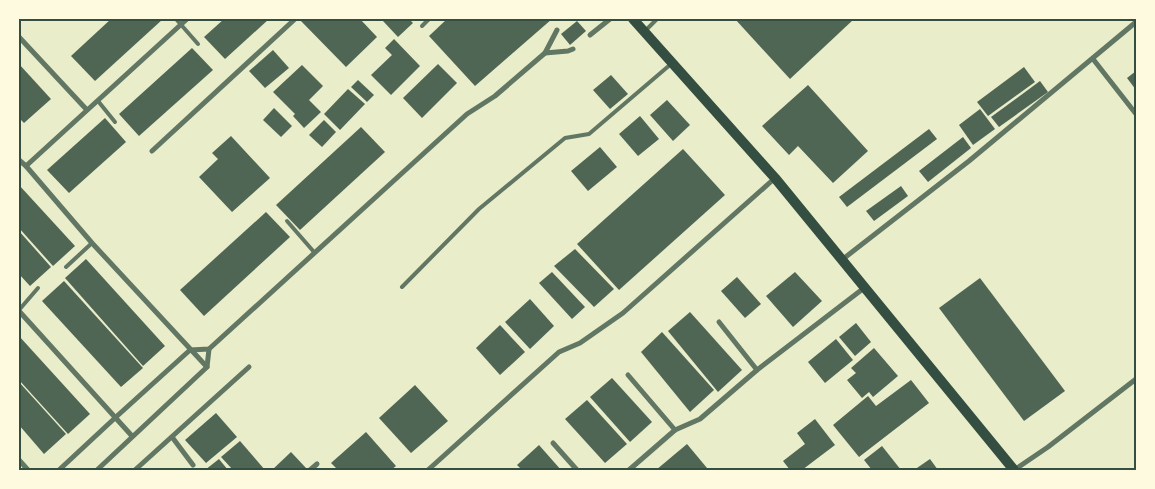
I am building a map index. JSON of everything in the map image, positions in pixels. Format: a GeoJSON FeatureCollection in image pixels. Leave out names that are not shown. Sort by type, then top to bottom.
{"type":"FeatureCollection","features":[{"type":"Feature","properties":{"kind":"main road"},"geometry":{"type":"LineString","coordinates":[[633,19],[775,178],[1014,470]]}},
{"type":"Feature","properties":{"kind":"street"},"geometry":{"type":"LineString","coordinates":[[26,166],[187,19]]}},
{"type":"Feature","properties":{"kind":"street"},"geometry":{"type":"LineString","coordinates":[[152,151],[295,19]]}},
{"type":"Feature","properties":{"kind":"street"},"geometry":{"type":"LineString","coordinates":[[590,35],[610,19]]}},
{"type":"Feature","properties":{"kind":"street"},"geometry":{"type":"LineString","coordinates":[[843,259],[969,161],[1093,60],[1136,22]]}},
{"type":"Feature","properties":{"kind":"street"},"geometry":{"type":"LineString","coordinates":[[59,470],[190,350],[209,349],[467,114],[495,96],[545,53],[558,30]]}},
{"type":"Feature","properties":{"kind":"street"},"geometry":{"type":"LineString","coordinates":[[19,37],[87,110]]}},
{"type":"Feature","properties":{"kind":"street"},"geometry":{"type":"LineString","coordinates":[[545,53],[573,49]]}},
{"type":"Feature","properties":{"kind":"street"},"geometry":{"type":"LineString","coordinates":[[1093,60],[1136,114]]}},
{"type":"Feature","properties":{"kind":"street"},"geometry":{"type":"LineString","coordinates":[[19,160],[92,243],[207,366]]}},
{"type":"Feature","properties":{"kind":"street"},"geometry":{"type":"LineString","coordinates":[[428,470],[559,352],[580,343],[623,313],[775,178]]}},
{"type":"Feature","properties":{"kind":"street"},"geometry":{"type":"LineString","coordinates":[[630,470],[675,430],[700,418],[757,370],[864,288]]}},
{"type":"Feature","properties":{"kind":"street"},"geometry":{"type":"LineString","coordinates":[[19,310],[132,436]]}},
{"type":"Feature","properties":{"kind":"street"},"geometry":{"type":"LineString","coordinates":[[719,322],[757,370]]}},
{"type":"Feature","properties":{"kind":"street"},"geometry":{"type":"LineString","coordinates":[[96,470],[207,366],[209,349]]}},
{"type":"Feature","properties":{"kind":"street"},"geometry":{"type":"LineString","coordinates":[[136,470],[249,367]]}},
{"type":"Feature","properties":{"kind":"street"},"geometry":{"type":"LineString","coordinates":[[628,375],[675,430]]}},
{"type":"Feature","properties":{"kind":"street"},"geometry":{"type":"LineString","coordinates":[[1014,470],[1048,447],[1136,379]]}},
{"type":"Feature","properties":{"kind":"street"},"geometry":{"type":"LineString","coordinates":[[172,437],[193,466]]}},
{"type":"Feature","properties":{"kind":"street"},"geometry":{"type":"LineString","coordinates":[[553,443],[577,470]]}},
{"type":"Feature","properties":{"kind":"street"},"geometry":{"type":"LineString","coordinates":[[19,460],[28,470]]}},
{"type":"Feature","properties":{"kind":"street"},"geometry":{"type":"LineString","coordinates":[[310,470],[317,464]]}},
{"type":"Feature","properties":{"kind":"lane"},"geometry":{"type":"LineString","coordinates":[[176,19],[198,44]]}},
{"type":"Feature","properties":{"kind":"lane"},"geometry":{"type":"LineString","coordinates":[[422,26],[430,19]]}},
{"type":"Feature","properties":{"kind":"lane"},"geometry":{"type":"LineString","coordinates":[[644,31],[657,19]]}},
{"type":"Feature","properties":{"kind":"lane"},"geometry":{"type":"LineString","coordinates":[[402,287],[493,197],[565,138],[589,134],[672,63]]}},
{"type":"Feature","properties":{"kind":"lane"},"geometry":{"type":"LineString","coordinates":[[98,101],[115,122]]}},
{"type":"Feature","properties":{"kind":"lane"},"geometry":{"type":"LineString","coordinates":[[287,221],[314,252]]}},
{"type":"Feature","properties":{"kind":"lane"},"geometry":{"type":"LineString","coordinates":[[66,266],[92,243]]}},
{"type":"Feature","properties":{"kind":"lane"},"geometry":{"type":"LineString","coordinates":[[19,310],[38,288]]}},
{"type":"Feature","properties":{"kind":"building"},"geometry":{"type":"Polygon","coordinates":[[[111,19],[163,19],[95,81],[71,56],[111,19]]]}},
{"type":"Feature","properties":{"kind":"building"},"geometry":{"type":"Polygon","coordinates":[[[224,19],[269,19],[225,59],[204,37],[224,19]]]}},
{"type":"Feature","properties":{"kind":"building"},"geometry":{"type":"Polygon","coordinates":[[[299,19],[360,19],[377,37],[346,67],[299,19]]]}},
{"type":"Feature","properties":{"kind":"building"},"geometry":{"type":"Polygon","coordinates":[[[386,19],[409,19],[413,23],[398,37],[383,21],[386,19]]]}},
{"type":"Feature","properties":{"kind":"building"},"geometry":{"type":"Polygon","coordinates":[[[447,19],[552,19],[475,86],[429,36],[447,19]]]}},
{"type":"Feature","properties":{"kind":"building"},"geometry":{"type":"Polygon","coordinates":[[[735,19],[854,19],[790,79],[735,19]]]}},
{"type":"Feature","properties":{"kind":"building"},"geometry":{"type":"Polygon","coordinates":[[[577,21],[586,31],[570,45],[561,34],[577,21]]]}},
{"type":"Feature","properties":{"kind":"building"},"geometry":{"type":"Polygon","coordinates":[[[394,39],[420,66],[391,95],[371,75],[392,55],[385,48],[394,39]]]}},
{"type":"Feature","properties":{"kind":"building"},"geometry":{"type":"Polygon","coordinates":[[[192,48],[213,70],[139,136],[119,114],[192,48]]]}},
{"type":"Feature","properties":{"kind":"building"},"geometry":{"type":"Polygon","coordinates":[[[273,50],[289,68],[265,88],[249,71],[273,50]]]}},
{"type":"Feature","properties":{"kind":"building"},"geometry":{"type":"Polygon","coordinates":[[[19,64],[51,99],[24,123],[19,118],[19,64]]]}},
{"type":"Feature","properties":{"kind":"building"},"geometry":{"type":"Polygon","coordinates":[[[438,64],[457,83],[422,118],[403,98],[438,64]]]}},
{"type":"Feature","properties":{"kind":"building"},"geometry":{"type":"Polygon","coordinates":[[[302,65],[323,86],[309,100],[321,112],[304,128],[293,116],[295,114],[273,92],[302,65]]]}},
{"type":"Feature","properties":{"kind":"building"},"geometry":{"type":"Polygon","coordinates":[[[1024,67],[1035,82],[988,116],[977,102],[1024,67]]]}},
{"type":"Feature","properties":{"kind":"building"},"geometry":{"type":"Polygon","coordinates":[[[1136,71],[1136,90],[1127,78],[1136,71]]]}},
{"type":"Feature","properties":{"kind":"building"},"geometry":{"type":"Polygon","coordinates":[[[611,75],[628,94],[610,109],[593,90],[611,75]]]}},
{"type":"Feature","properties":{"kind":"building"},"geometry":{"type":"Polygon","coordinates":[[[358,80],[374,95],[367,102],[351,87],[358,80]]]}},
{"type":"Feature","properties":{"kind":"building"},"geometry":{"type":"Polygon","coordinates":[[[1040,81],[1048,92],[999,127],[991,117],[1040,81]]]}},
{"type":"Feature","properties":{"kind":"building"},"geometry":{"type":"Polygon","coordinates":[[[808,85],[868,151],[833,183],[798,146],[789,155],[762,126],[808,85]]]}},
{"type":"Feature","properties":{"kind":"building"},"geometry":{"type":"Polygon","coordinates":[[[348,89],[365,104],[340,130],[324,114],[348,89]]]}},
{"type":"Feature","properties":{"kind":"building"},"geometry":{"type":"Polygon","coordinates":[[[667,100],[690,125],[673,141],[650,115],[667,100]]]}},
{"type":"Feature","properties":{"kind":"building"},"geometry":{"type":"Polygon","coordinates":[[[274,108],[292,126],[281,137],[263,120],[274,108]]]}},
{"type":"Feature","properties":{"kind":"building"},"geometry":{"type":"Polygon","coordinates":[[[980,109],[995,129],[973,145],[959,125],[980,109]]]}},
{"type":"Feature","properties":{"kind":"building"},"geometry":{"type":"Polygon","coordinates":[[[640,116],[659,139],[638,156],[619,134],[640,116]]]}},
{"type":"Feature","properties":{"kind":"building"},"geometry":{"type":"Polygon","coordinates":[[[105,118],[126,142],[69,193],[47,170],[105,118]]]}},
{"type":"Feature","properties":{"kind":"building"},"geometry":{"type":"Polygon","coordinates":[[[324,120],[336,132],[322,147],[309,135],[324,120]]]}},
{"type":"Feature","properties":{"kind":"building"},"geometry":{"type":"Polygon","coordinates":[[[361,127],[385,152],[300,230],[276,205],[361,127]]]}},
{"type":"Feature","properties":{"kind":"building"},"geometry":{"type":"Polygon","coordinates":[[[929,129],[937,139],[847,207],[839,197],[929,129]]]}},
{"type":"Feature","properties":{"kind":"building"},"geometry":{"type":"Polygon","coordinates":[[[231,136],[270,178],[232,212],[199,177],[218,159],[212,153],[231,136]]]}},
{"type":"Feature","properties":{"kind":"building"},"geometry":{"type":"Polygon","coordinates":[[[963,137],[971,148],[928,182],[919,171],[963,137]]]}},
{"type":"Feature","properties":{"kind":"building"},"geometry":{"type":"Polygon","coordinates":[[[600,147],[617,167],[588,191],[571,171],[600,147]]]}},
{"type":"Feature","properties":{"kind":"building"},"geometry":{"type":"Polygon","coordinates":[[[683,149],[725,195],[619,290],[577,244],[683,149]]]}},
{"type":"Feature","properties":{"kind":"building"},"geometry":{"type":"Polygon","coordinates":[[[19,185],[75,246],[53,266],[19,228],[19,185]]]}},
{"type":"Feature","properties":{"kind":"building"},"geometry":{"type":"Polygon","coordinates":[[[901,186],[908,196],[874,221],[866,211],[901,186]]]}},
{"type":"Feature","properties":{"kind":"building"},"geometry":{"type":"Polygon","coordinates":[[[266,212],[290,237],[204,316],[180,290],[266,212]]]}},
{"type":"Feature","properties":{"kind":"building"},"geometry":{"type":"Polygon","coordinates":[[[19,231],[51,267],[30,286],[19,274],[19,231]]]}},
{"type":"Feature","properties":{"kind":"building"},"geometry":{"type":"Polygon","coordinates":[[[575,249],[614,289],[594,307],[554,266],[575,249]]]}},
{"type":"Feature","properties":{"kind":"building"},"geometry":{"type":"Polygon","coordinates":[[[86,259],[165,346],[143,366],[65,278],[86,259]]]}},
{"type":"Feature","properties":{"kind":"building"},"geometry":{"type":"Polygon","coordinates":[[[552,272],[585,307],[572,319],[539,283],[552,272]]]}},
{"type":"Feature","properties":{"kind":"building"},"geometry":{"type":"Polygon","coordinates":[[[795,272],[822,301],[793,327],[766,296],[795,272]]]}},
{"type":"Feature","properties":{"kind":"building"},"geometry":{"type":"Polygon","coordinates":[[[737,277],[761,304],[745,318],[721,291],[737,277]]]}},
{"type":"Feature","properties":{"kind":"building"},"geometry":{"type":"Polygon","coordinates":[[[980,278],[1065,391],[1024,421],[939,308],[980,278]]]}},
{"type":"Feature","properties":{"kind":"building"},"geometry":{"type":"Polygon","coordinates":[[[64,281],[143,368],[121,387],[42,301],[64,281]]]}},
{"type":"Feature","properties":{"kind":"building"},"geometry":{"type":"Polygon","coordinates":[[[530,299],[554,326],[530,349],[505,322],[530,299]]]}},
{"type":"Feature","properties":{"kind":"building"},"geometry":{"type":"Polygon","coordinates":[[[690,312],[742,370],[718,392],[668,331],[690,312]]]}},
{"type":"Feature","properties":{"kind":"building"},"geometry":{"type":"Polygon","coordinates":[[[856,323],[871,342],[855,356],[839,337],[856,323]]]}},
{"type":"Feature","properties":{"kind":"building"},"geometry":{"type":"Polygon","coordinates":[[[500,325],[525,352],[500,375],[476,348],[500,325]]]}},
{"type":"Feature","properties":{"kind":"building"},"geometry":{"type":"Polygon","coordinates":[[[662,332],[714,390],[690,412],[641,352],[662,332]]]}},
{"type":"Feature","properties":{"kind":"building"},"geometry":{"type":"Polygon","coordinates":[[[19,336],[90,414],[68,434],[19,380],[19,336]]]}},
{"type":"Feature","properties":{"kind":"building"},"geometry":{"type":"Polygon","coordinates":[[[836,339],[853,360],[825,383],[808,362],[836,339]]]}},
{"type":"Feature","properties":{"kind":"building"},"geometry":{"type":"Polygon","coordinates":[[[874,348],[898,376],[873,397],[869,392],[862,398],[847,380],[856,373],[851,368],[874,348]]]}},
{"type":"Feature","properties":{"kind":"building"},"geometry":{"type":"Polygon","coordinates":[[[612,378],[652,422],[630,442],[590,397],[612,378]]]}},
{"type":"Feature","properties":{"kind":"building"},"geometry":{"type":"Polygon","coordinates":[[[911,380],[929,403],[859,457],[833,425],[868,396],[876,406],[911,380]]]}},
{"type":"Feature","properties":{"kind":"building"},"geometry":{"type":"Polygon","coordinates":[[[19,382],[66,434],[44,454],[19,425],[19,382]]]}},
{"type":"Feature","properties":{"kind":"building"},"geometry":{"type":"Polygon","coordinates":[[[415,385],[448,421],[411,453],[379,418],[415,385]]]}},
{"type":"Feature","properties":{"kind":"building"},"geometry":{"type":"Polygon","coordinates":[[[587,400],[627,444],[605,463],[565,419],[587,400]]]}},
{"type":"Feature","properties":{"kind":"building"},"geometry":{"type":"Polygon","coordinates":[[[216,413],[237,437],[206,463],[185,440],[216,413]]]}},
{"type":"Feature","properties":{"kind":"building"},"geometry":{"type":"Polygon","coordinates":[[[815,419],[835,445],[802,470],[790,470],[783,461],[805,444],[797,433],[815,419]]]}},
{"type":"Feature","properties":{"kind":"building"},"geometry":{"type":"Polygon","coordinates":[[[366,432],[396,466],[391,470],[338,470],[331,463],[366,432]]]}},
{"type":"Feature","properties":{"kind":"building"},"geometry":{"type":"Polygon","coordinates":[[[240,441],[265,470],[233,470],[221,457],[240,441]]]}},
{"type":"Feature","properties":{"kind":"building"},"geometry":{"type":"Polygon","coordinates":[[[687,444],[707,468],[703,470],[656,470],[687,444]]]}},
{"type":"Feature","properties":{"kind":"building"},"geometry":{"type":"Polygon","coordinates":[[[539,445],[561,470],[522,470],[517,465],[539,445]]]}},
{"type":"Feature","properties":{"kind":"building"},"geometry":{"type":"Polygon","coordinates":[[[882,446],[901,470],[872,470],[864,460],[882,446]]]}},
{"type":"Feature","properties":{"kind":"building"},"geometry":{"type":"Polygon","coordinates":[[[291,452],[306,468],[303,470],[272,470],[291,452]]]}},
{"type":"Feature","properties":{"kind":"building"},"geometry":{"type":"Polygon","coordinates":[[[219,459],[228,470],[205,470],[219,459]]]}},
{"type":"Feature","properties":{"kind":"building"},"geometry":{"type":"Polygon","coordinates":[[[930,459],[938,470],[914,470],[930,459]]]}}]}
